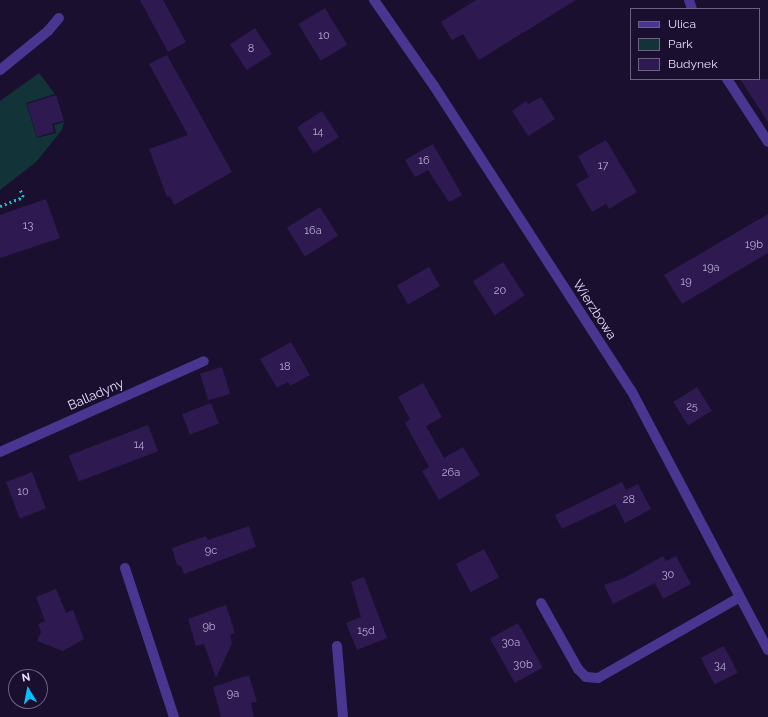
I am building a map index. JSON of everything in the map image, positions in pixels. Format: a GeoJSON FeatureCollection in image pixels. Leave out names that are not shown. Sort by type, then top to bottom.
{"type":"FeatureCollection","features":[{"type":"Feature","properties":{"kind":"street","name":"Wierzbowa"},"geometry":{"type":"LineString","coordinates":[[374,0],[434,86],[631,390],[768,650]]}},
{"type":"Feature","properties":{"kind":"street"},"geometry":{"type":"LineString","coordinates":[[0,70],[48,31],[60,18]]}},
{"type":"Feature","properties":{"kind":"street"},"geometry":{"type":"LineString","coordinates":[[728,80],[768,142]]}},
{"type":"Feature","properties":{"kind":"street","name":"Balladyny"},"geometry":{"type":"LineString","coordinates":[[0,452],[204,361]]}},
{"type":"Feature","properties":{"kind":"street"},"geometry":{"type":"LineString","coordinates":[[125,568],[174,717]]}},
{"type":"Feature","properties":{"kind":"street"},"geometry":{"type":"LineString","coordinates":[[541,603],[578,669],[586,676],[598,678],[740,596]]}},
{"type":"Feature","properties":{"kind":"street"},"geometry":{"type":"LineString","coordinates":[[337,646],[343,717]]}},
{"type":"Feature","properties":{"kind":"path"},"geometry":{"type":"LineString","coordinates":[[0,206],[23,197],[20,190]]}},
{"type":"Feature","properties":{"kind":"green space"},"geometry":{"type":"Polygon","coordinates":[[[39,73],[55,94],[26,103],[37,138],[56,133],[54,125],[64,122],[62,130],[36,162],[0,190],[0,101],[39,73]]]}},
{"type":"Feature","properties":{"kind":"building"},"geometry":{"type":"Polygon","coordinates":[[[140,0],[163,0],[186,42],[168,52],[140,0]]]}},
{"type":"Feature","properties":{"kind":"building"},"geometry":{"type":"Polygon","coordinates":[[[476,0],[576,0],[479,60],[463,34],[452,40],[441,22],[476,0]]]}},
{"type":"Feature","properties":{"kind":"building"},"geometry":{"type":"Polygon","coordinates":[[[325,8],[347,45],[321,61],[298,24],[325,8]]]}},
{"type":"Feature","properties":{"kind":"building"},"geometry":{"type":"Polygon","coordinates":[[[255,28],[272,54],[247,70],[230,44],[255,28]]]}},
{"type":"Feature","properties":{"kind":"building"},"geometry":{"type":"Polygon","coordinates":[[[167,55],[232,172],[174,205],[170,196],[167,197],[149,149],[188,135],[149,64],[167,55]]]}},
{"type":"Feature","properties":{"kind":"building"},"geometry":{"type":"Polygon","coordinates":[[[768,79],[768,122],[741,80],[768,79]]]}},
{"type":"Feature","properties":{"kind":"building"},"geometry":{"type":"Polygon","coordinates":[[[56,95],[64,121],[52,124],[54,132],[37,137],[27,104],[56,95]]]}},
{"type":"Feature","properties":{"kind":"building"},"geometry":{"type":"Polygon","coordinates":[[[541,97],[555,119],[528,136],[512,111],[526,101],[528,104],[541,97]]]}},
{"type":"Feature","properties":{"kind":"building"},"geometry":{"type":"Polygon","coordinates":[[[322,111],[339,137],[314,153],[297,127],[322,111]]]}},
{"type":"Feature","properties":{"kind":"building"},"geometry":{"type":"Polygon","coordinates":[[[606,140],[637,192],[609,209],[606,204],[592,212],[576,184],[589,177],[578,156],[606,140]]]}},
{"type":"Feature","properties":{"kind":"building"},"geometry":{"type":"Polygon","coordinates":[[[433,144],[462,195],[449,202],[428,170],[415,177],[405,160],[433,144]]]}},
{"type":"Feature","properties":{"kind":"building"},"geometry":{"type":"Polygon","coordinates":[[[46,199],[60,238],[0,258],[0,215],[46,199]]]}},
{"type":"Feature","properties":{"kind":"building"},"geometry":{"type":"Polygon","coordinates":[[[320,207],[338,236],[305,257],[287,228],[320,207]]]}},
{"type":"Feature","properties":{"kind":"building"},"geometry":{"type":"Polygon","coordinates":[[[768,214],[768,253],[682,304],[664,275],[768,214]]]}},
{"type":"Feature","properties":{"kind":"building"},"geometry":{"type":"Polygon","coordinates":[[[503,262],[525,296],[495,315],[473,282],[503,262]]]}},
{"type":"Feature","properties":{"kind":"building"},"geometry":{"type":"Polygon","coordinates":[[[429,267],[440,286],[408,305],[397,286],[429,267]]]}},
{"type":"Feature","properties":{"kind":"building"},"geometry":{"type":"Polygon","coordinates":[[[291,342],[310,375],[290,386],[288,382],[277,388],[260,359],[291,342]]]}},
{"type":"Feature","properties":{"kind":"building"},"geometry":{"type":"Polygon","coordinates":[[[222,367],[230,394],[208,401],[200,374],[222,367]]]}},
{"type":"Feature","properties":{"kind":"building"},"geometry":{"type":"Polygon","coordinates":[[[423,383],[442,417],[426,426],[444,458],[463,447],[480,475],[439,500],[422,471],[429,467],[405,423],[410,419],[398,397],[423,383]]]}},
{"type":"Feature","properties":{"kind":"building"},"geometry":{"type":"Polygon","coordinates":[[[697,387],[712,411],[688,426],[673,402],[697,387]]]}},
{"type":"Feature","properties":{"kind":"building"},"geometry":{"type":"Polygon","coordinates":[[[211,403],[219,424],[190,435],[182,414],[211,403]]]}},
{"type":"Feature","properties":{"kind":"building"},"geometry":{"type":"Polygon","coordinates":[[[148,425],[158,451],[79,482],[69,455],[148,425]]]}},
{"type":"Feature","properties":{"kind":"building"},"geometry":{"type":"Polygon","coordinates":[[[32,472],[46,508],[20,518],[6,482],[32,472]]]}},
{"type":"Feature","properties":{"kind":"building"},"geometry":{"type":"Polygon","coordinates":[[[622,482],[626,490],[638,484],[651,509],[625,523],[615,504],[562,529],[555,515],[622,482]]]}},
{"type":"Feature","properties":{"kind":"building"},"geometry":{"type":"Polygon","coordinates":[[[249,526],[256,547],[184,574],[181,566],[177,565],[172,548],[206,536],[208,540],[249,526]]]}},
{"type":"Feature","properties":{"kind":"building"},"geometry":{"type":"Polygon","coordinates":[[[484,549],[499,577],[471,592],[456,564],[484,549]]]}},
{"type":"Feature","properties":{"kind":"building"},"geometry":{"type":"Polygon","coordinates":[[[663,556],[666,561],[676,556],[691,584],[663,599],[655,583],[613,604],[604,585],[624,578],[663,556]]]}},
{"type":"Feature","properties":{"kind":"building"},"geometry":{"type":"Polygon","coordinates":[[[364,577],[387,638],[357,650],[346,623],[361,617],[351,582],[364,577]]]}},
{"type":"Feature","properties":{"kind":"building"},"geometry":{"type":"Polygon","coordinates":[[[56,589],[66,613],[73,610],[84,639],[63,651],[37,641],[41,632],[38,624],[45,621],[36,597],[56,589]]]}},
{"type":"Feature","properties":{"kind":"building"},"geometry":{"type":"Polygon","coordinates":[[[226,605],[235,633],[230,635],[232,643],[216,678],[204,644],[196,646],[188,619],[226,605]]]}},
{"type":"Feature","properties":{"kind":"building"},"geometry":{"type":"Polygon","coordinates":[[[518,623],[543,668],[515,683],[490,639],[518,623]]]}},
{"type":"Feature","properties":{"kind":"building"},"geometry":{"type":"Polygon","coordinates":[[[724,646],[738,673],[714,685],[701,658],[724,646]]]}},
{"type":"Feature","properties":{"kind":"building"},"geometry":{"type":"Polygon","coordinates":[[[249,675],[257,702],[251,703],[254,717],[221,717],[213,687],[249,675]]]}}]}
